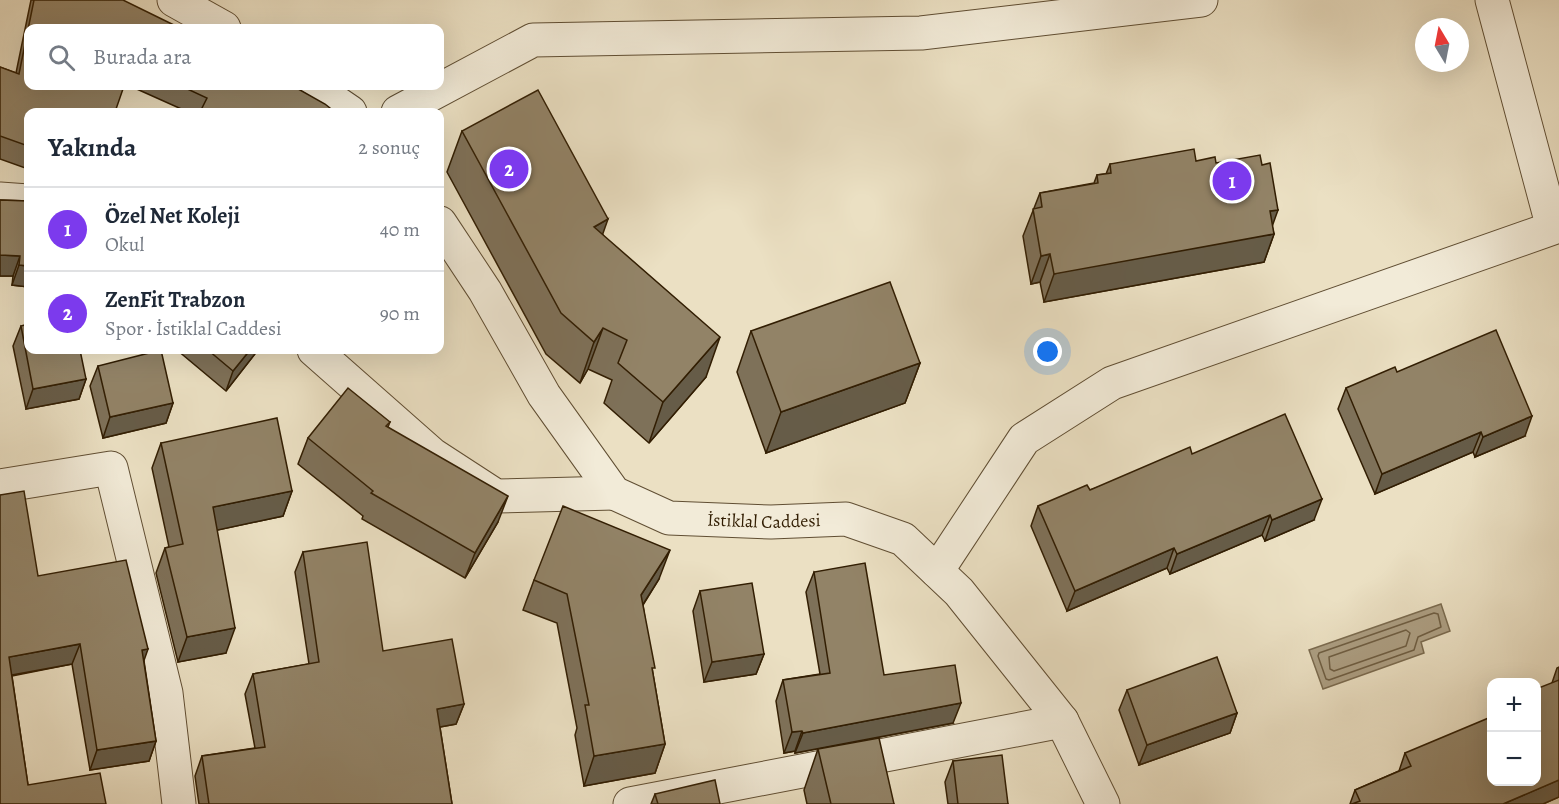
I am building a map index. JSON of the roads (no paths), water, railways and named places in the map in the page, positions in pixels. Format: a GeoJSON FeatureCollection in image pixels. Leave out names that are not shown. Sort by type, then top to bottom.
{"type":"FeatureCollection","features":[{"type":"Feature","properties":{"kind":"street"},"geometry":{"type":"LineString","coordinates":[[174,0],[217,24]]}},
{"type":"Feature","properties":{"kind":"street"},"geometry":{"type":"LineString","coordinates":[[444,87],[533,40],[921,33],[1201,0]]}},
{"type":"Feature","properties":{"kind":"street"},"geometry":{"type":"LineString","coordinates":[[937,571],[1024,439],[1112,383],[1553,228],[1492,0]]}},
{"type":"Feature","properties":{"kind":"street"},"geometry":{"type":"LineString","coordinates":[[318,90],[344,108]]}},
{"type":"Feature","properties":{"kind":"street"},"geometry":{"type":"LineString","coordinates":[[406,108],[439,90]]}},
{"type":"Feature","properties":{"kind":"street"},"geometry":{"type":"LineString","coordinates":[[0,199],[24,201]]}},
{"type":"Feature","properties":{"kind":"street"},"geometry":{"type":"LineString","coordinates":[[444,229],[485,291],[544,395],[614,493]]}},
{"type":"Feature","properties":{"kind":"street"},"geometry":{"type":"LineString","coordinates":[[319,354],[433,455],[496,496],[614,493]]}},
{"type":"Feature","properties":{"kind":"street"},"geometry":{"type":"LineString","coordinates":[[0,486],[111,468],[166,693],[179,804]]}},
{"type":"Feature","properties":{"kind":"street","name":"İstiklal Caddesi"},"geometry":{"type":"LineString","coordinates":[[614,493],[669,518],[771,522],[846,519],[903,539],[958,592],[1062,721],[1103,804]]}},
{"type":"Feature","properties":{"kind":"street"},"geometry":{"type":"LineString","coordinates":[[630,804],[1062,721]]}},
{"type":"Feature","properties":{"kind":"water"},"geometry":{"type":"Polygon","coordinates":[[[1441,604],[1450,631],[1421,642],[1424,653],[1323,689],[1309,650],[1441,604]]]}},
{"type":"Feature","properties":{"kind":"place","name":"ZenFit Trabzon"},"geometry":{"type":"Point","coordinates":[509,169]}},
{"type":"Feature","properties":{"kind":"place","name":"Özel Net Koleji"},"geometry":{"type":"Point","coordinates":[1232,181]}}]}
